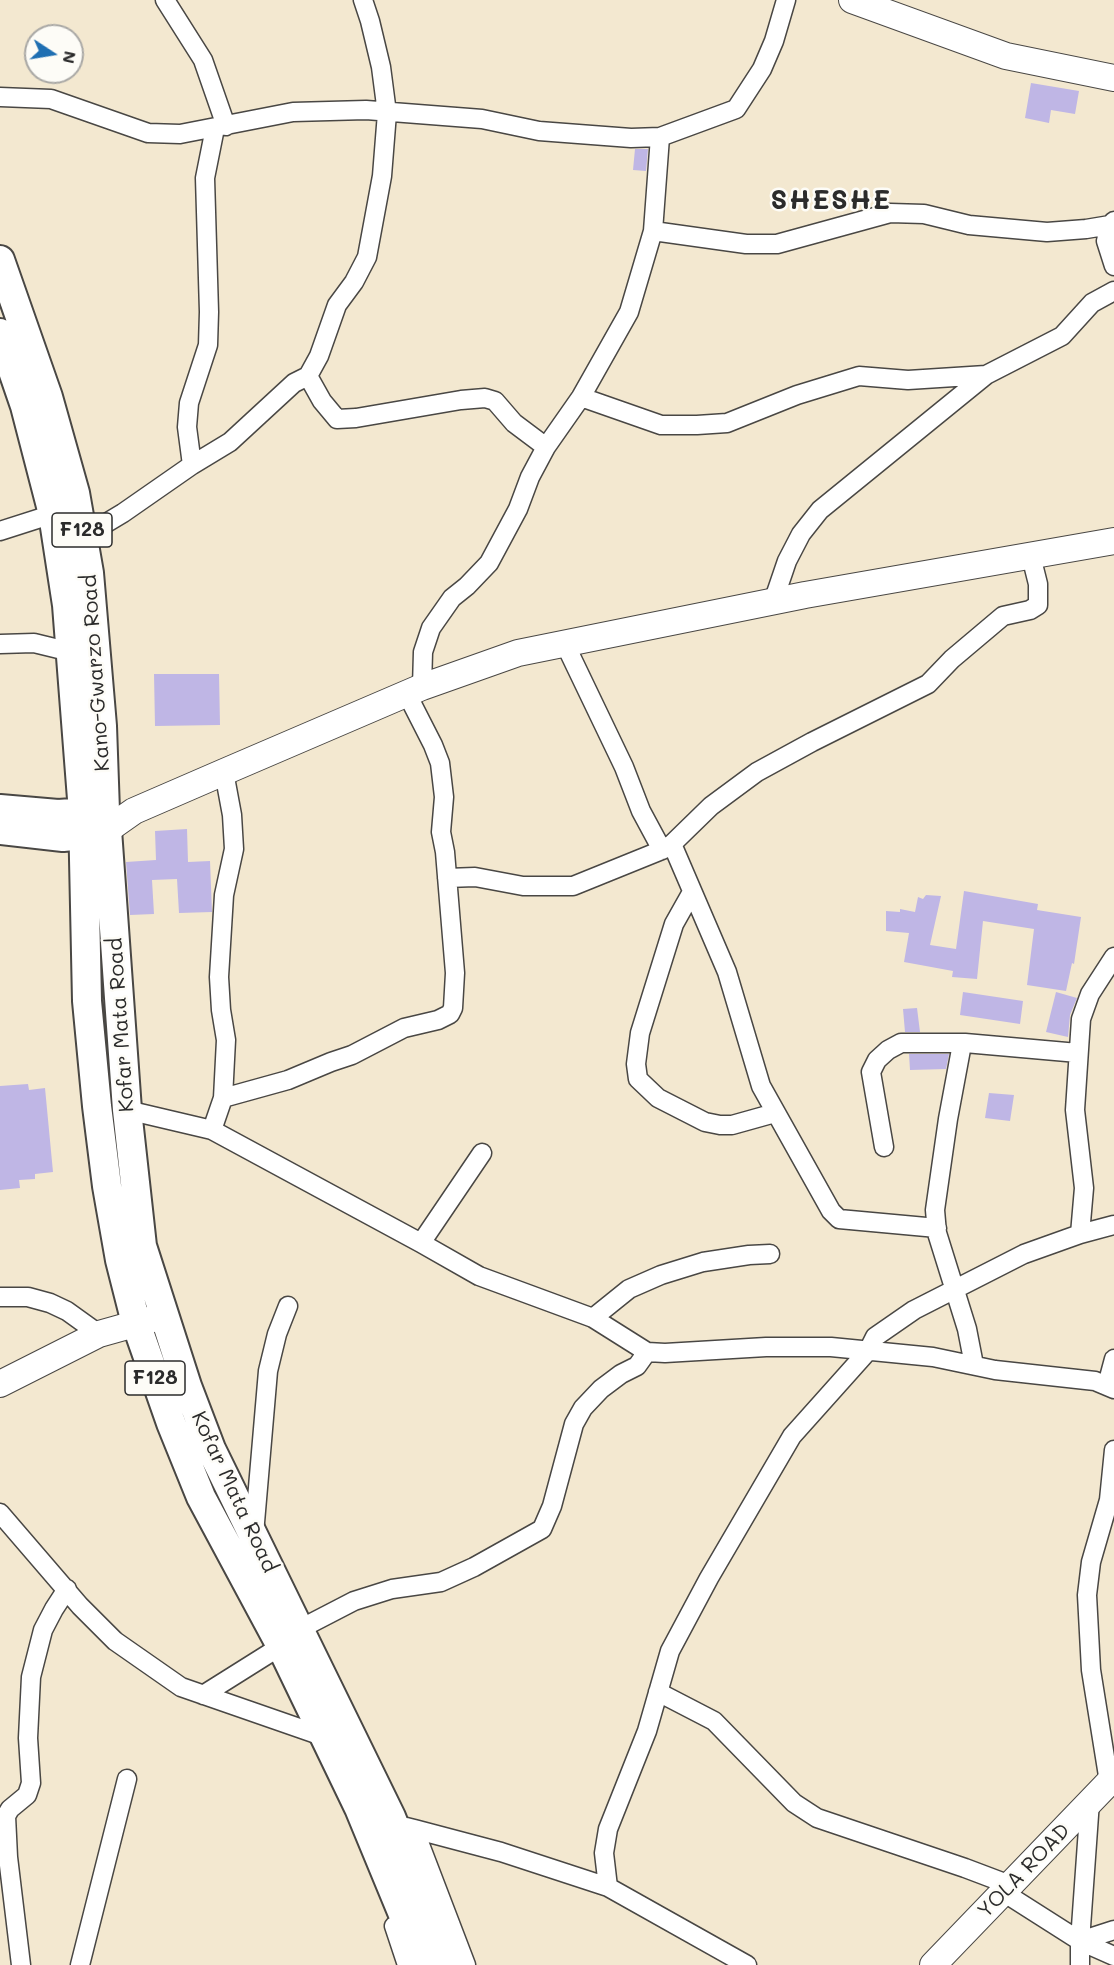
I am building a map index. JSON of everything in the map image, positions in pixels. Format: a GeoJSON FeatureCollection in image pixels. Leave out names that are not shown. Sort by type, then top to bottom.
{"type":"FeatureCollection","features":[{"type":"Feature","properties":{"kind":"main road"},"geometry":{"type":"LineString","coordinates":[[852,0],[1005,56],[1114,78]]}},
{"type":"Feature","properties":{"kind":"main road","name":"Kano-Gwarzo Road"},"geometry":{"type":"LineString","coordinates":[[0,260],[48,397],[75,493],[83,537],[89,573],[102,726],[95,822]]}},
{"type":"Feature","properties":{"kind":"main road","name":"Kano-Gwarzo Road"},"geometry":{"type":"LineString","coordinates":[[0,333],[26,406],[53,514],[67,605],[72,690],[95,822]]}},
{"type":"Feature","properties":{"kind":"main road"},"geometry":{"type":"LineString","coordinates":[[0,830],[63,837],[95,822],[134,811],[414,690],[518,653],[773,602],[1114,541]]}},
{"type":"Feature","properties":{"kind":"main road"},"geometry":{"type":"LineString","coordinates":[[0,809],[58,814],[95,822]]}},
{"type":"Feature","properties":{"kind":"main road","name":"Kofar Mata Road"},"geometry":{"type":"LineString","coordinates":[[95,822],[142,1246],[187,1386],[211,1449],[254,1538],[325,1737],[359,1808],[379,1857],[408,1893],[450,1965]]}},
{"type":"Feature","properties":{"kind":"main road","name":"Kofar Mata Road"},"geometry":{"type":"LineString","coordinates":[[95,822],[87,1001],[107,1186],[120,1260],[136,1323],[171,1423],[201,1497],[290,1638],[403,1826],[408,1893],[424,1965]]}},
{"type":"Feature","properties":{"kind":"main road"},"geometry":{"type":"LineString","coordinates":[[0,1384],[99,1334],[165,1316]]}},
{"type":"Feature","properties":{"kind":"main road","name":"YOLA ROAD"},"geometry":{"type":"LineString","coordinates":[[933,1965],[1112,1779]]}},
{"type":"Feature","properties":{"kind":"street"},"geometry":{"type":"LineString","coordinates":[[165,0],[203,60],[221,127],[206,178],[208,345],[189,403],[187,427],[192,465]]}},
{"type":"Feature","properties":{"kind":"street"},"geometry":{"type":"LineString","coordinates":[[83,537],[230,442],[294,382],[308,376],[319,356],[337,305],[354,282],[367,257],[382,176],[387,112],[381,67],[363,0]]}},
{"type":"Feature","properties":{"kind":"street"},"geometry":{"type":"LineString","coordinates":[[0,97],[51,99],[148,133],[180,134],[293,111],[366,110],[482,119],[539,131],[631,138],[660,137],[736,109],[762,69],[774,41],[786,0]]}},
{"type":"Feature","properties":{"kind":"street"},"geometry":{"type":"LineString","coordinates":[[223,1098],[288,1080],[352,1055],[404,1028],[438,1020],[450,1014],[453,1008],[455,972],[441,832],[444,797],[440,763],[414,690],[423,652],[431,628],[452,598],[489,563],[518,509],[530,477],[546,447],[581,397],[629,312],[653,231],[660,137]]}},
{"type":"Feature","properties":{"kind":"street"},"geometry":{"type":"LineString","coordinates":[[653,231],[746,244],[777,244],[890,213],[924,214],[969,225],[1047,232],[1086,229],[1112,223]]}},
{"type":"Feature","properties":{"kind":"street"},"geometry":{"type":"LineString","coordinates":[[1112,223],[1106,241],[1114,266]]}},
{"type":"Feature","properties":{"kind":"street"},"geometry":{"type":"LineString","coordinates":[[773,602],[787,561],[801,534],[820,510],[986,375],[1062,336],[1092,303],[1114,291]]}},
{"type":"Feature","properties":{"kind":"street"},"geometry":{"type":"LineString","coordinates":[[581,397],[661,425],[697,425],[727,423],[798,395],[859,376],[908,380],[986,375]]}},
{"type":"Feature","properties":{"kind":"street"},"geometry":{"type":"LineString","coordinates":[[308,376],[322,401],[337,419],[485,398],[495,401],[514,423],[546,447]]}},
{"type":"Feature","properties":{"kind":"street"},"geometry":{"type":"LineString","coordinates":[[0,531],[53,514]]}},
{"type":"Feature","properties":{"kind":"street"},"geometry":{"type":"LineString","coordinates":[[447,878],[475,877],[523,886],[573,886],[667,847],[711,806],[757,772],[928,684],[952,659],[1003,615],[1030,610],[1038,605],[1038,584],[1032,556]]}},
{"type":"Feature","properties":{"kind":"street"},"geometry":{"type":"LineString","coordinates":[[0,644],[34,643],[71,652]]}},
{"type":"Feature","properties":{"kind":"street"},"geometry":{"type":"LineString","coordinates":[[565,644],[624,767],[641,811],[667,847],[713,937],[727,972],[761,1086],[835,1216],[839,1219],[936,1228]]}},
{"type":"Feature","properties":{"kind":"street"},"geometry":{"type":"LineString","coordinates":[[213,1130],[223,1098],[226,1040],[219,977],[224,896],[234,849],[232,815],[224,772]]}},
{"type":"Feature","properties":{"kind":"street"},"geometry":{"type":"LineString","coordinates":[[692,892],[674,924],[640,1033],[636,1064],[638,1079],[658,1098],[705,1122],[732,1125],[775,1113]]}},
{"type":"Feature","properties":{"kind":"street"},"geometry":{"type":"LineString","coordinates":[[1080,1234],[1084,1188],[1075,1110],[1081,1019],[1090,994],[1111,966]]}},
{"type":"Feature","properties":{"kind":"street"},"geometry":{"type":"LineString","coordinates":[[884,1147],[871,1072],[877,1060],[888,1050],[901,1043],[965,1043],[1078,1053]]}},
{"type":"Feature","properties":{"kind":"street"},"geometry":{"type":"LineString","coordinates":[[962,1044],[935,1209],[936,1228],[943,1258],[967,1329],[974,1365]]}},
{"type":"Feature","properties":{"kind":"street"},"geometry":{"type":"LineString","coordinates":[[127,1110],[213,1130],[479,1276],[593,1318],[647,1352],[820,1347],[933,1358],[995,1371],[1095,1381],[1111,1387],[1114,1359]]}},
{"type":"Feature","properties":{"kind":"street"},"geometry":{"type":"LineString","coordinates":[[421,1243],[482,1153]]}},
{"type":"Feature","properties":{"kind":"street"},"geometry":{"type":"LineString","coordinates":[[608,1887],[604,1853],[609,1829],[647,1731],[670,1651],[709,1578],[792,1436],[868,1351],[875,1337],[914,1310],[1024,1254],[1080,1234],[1114,1225]]}},
{"type":"Feature","properties":{"kind":"street"},"geometry":{"type":"LineString","coordinates":[[593,1318],[629,1289],[661,1275],[703,1262],[770,1254]]}},
{"type":"Feature","properties":{"kind":"street"},"geometry":{"type":"LineString","coordinates":[[0,1297],[28,1297],[50,1303],[67,1311],[99,1334]]}},
{"type":"Feature","properties":{"kind":"street"},"geometry":{"type":"LineString","coordinates":[[254,1538],[268,1371],[277,1334],[288,1306]]}},
{"type":"Feature","properties":{"kind":"street"},"geometry":{"type":"LineString","coordinates":[[203,1695],[290,1638],[354,1601],[392,1589],[441,1582],[474,1567],[542,1529],[552,1506],[574,1424],[583,1408],[601,1389],[621,1374],[637,1366],[647,1352]]}},
{"type":"Feature","properties":{"kind":"street"},"geometry":{"type":"LineString","coordinates":[[1112,1779],[1091,1670],[1087,1595],[1091,1562],[1109,1500],[1114,1450]]}},
{"type":"Feature","properties":{"kind":"street"},"geometry":{"type":"LineString","coordinates":[[0,1513],[115,1641],[181,1687],[325,1737]]}},
{"type":"Feature","properties":{"kind":"street"},"geometry":{"type":"LineString","coordinates":[[21,1965],[8,1857],[6,1816],[10,1809],[27,1795],[31,1783],[28,1738],[31,1677],[43,1630],[67,1589]]}},
{"type":"Feature","properties":{"kind":"street"},"geometry":{"type":"LineString","coordinates":[[658,1692],[714,1721],[794,1803],[817,1818],[954,1864],[1006,1888],[1080,1941],[1114,1956]]}},
{"type":"Feature","properties":{"kind":"street"},"geometry":{"type":"LineString","coordinates":[[80,1965],[127,1779]]}},
{"type":"Feature","properties":{"kind":"street"},"geometry":{"type":"LineString","coordinates":[[1080,1965],[1090,1801]]}},
{"type":"Feature","properties":{"kind":"street"},"geometry":{"type":"LineString","coordinates":[[403,1826],[501,1852],[608,1887],[747,1965]]}},
{"type":"Feature","properties":{"kind":"street"},"geometry":{"type":"LineString","coordinates":[[403,1826],[466,1965]]}},
{"type":"Feature","properties":{"kind":"street"},"geometry":{"type":"LineString","coordinates":[[379,1857],[385,1899],[407,1965]]}},
{"type":"Feature","properties":{"kind":"street"},"geometry":{"type":"LineString","coordinates":[[1080,1941],[1114,1930]]}},
{"type":"Feature","properties":{"kind":"building"},"geometry":{"type":"Polygon","coordinates":[[[1031,83],[1079,91],[1075,114],[1051,110],[1049,123],[1025,118],[1031,83]]]}},
{"type":"Feature","properties":{"kind":"building"},"geometry":{"type":"Polygon","coordinates":[[[635,149],[648,149],[646,171],[633,170],[635,149]]]}},
{"type":"Feature","properties":{"kind":"building"},"geometry":{"type":"Polygon","coordinates":[[[154,674],[219,674],[220,725],[155,726],[154,674]]]}},
{"type":"Feature","properties":{"kind":"building"},"geometry":{"type":"Polygon","coordinates":[[[187,829],[188,862],[210,861],[212,912],[179,913],[177,879],[152,880],[154,914],[130,915],[126,862],[156,860],[155,831],[187,829]]]}},
{"type":"Feature","properties":{"kind":"building"},"geometry":{"type":"Polygon","coordinates":[[[964,891],[1038,904],[1037,910],[1081,917],[1074,964],[1072,963],[1066,991],[1027,985],[1034,929],[983,921],[977,979],[952,977],[953,971],[904,962],[909,933],[886,931],[886,911],[900,912],[900,909],[915,912],[918,897],[923,899],[926,895],[941,896],[930,945],[956,949],[964,891]]]}},
{"type":"Feature","properties":{"kind":"building"},"geometry":{"type":"Polygon","coordinates":[[[963,992],[1023,1001],[1020,1024],[960,1015],[963,992]]]}},
{"type":"Feature","properties":{"kind":"building"},"geometry":{"type":"Polygon","coordinates":[[[1056,992],[1077,998],[1070,1015],[1068,1037],[1046,1032],[1056,992]]]}},
{"type":"Feature","properties":{"kind":"building"},"geometry":{"type":"Polygon","coordinates":[[[917,1008],[920,1032],[905,1032],[903,1009],[917,1008]]]}},
{"type":"Feature","properties":{"kind":"building"},"geometry":{"type":"Polygon","coordinates":[[[909,1054],[949,1054],[946,1069],[910,1070],[909,1054]]]}},
{"type":"Feature","properties":{"kind":"building"},"geometry":{"type":"Polygon","coordinates":[[[28,1084],[29,1090],[45,1088],[53,1172],[35,1174],[35,1179],[19,1180],[20,1188],[0,1190],[0,1086],[28,1084]]]}},
{"type":"Feature","properties":{"kind":"building"},"geometry":{"type":"Polygon","coordinates":[[[989,1093],[1014,1095],[1010,1121],[985,1118],[989,1093]]]}},
{"type":"Feature","properties":{"kind":"district","name":"SHESHE"},"geometry":{"type":"Point","coordinates":[831,201]}}]}
